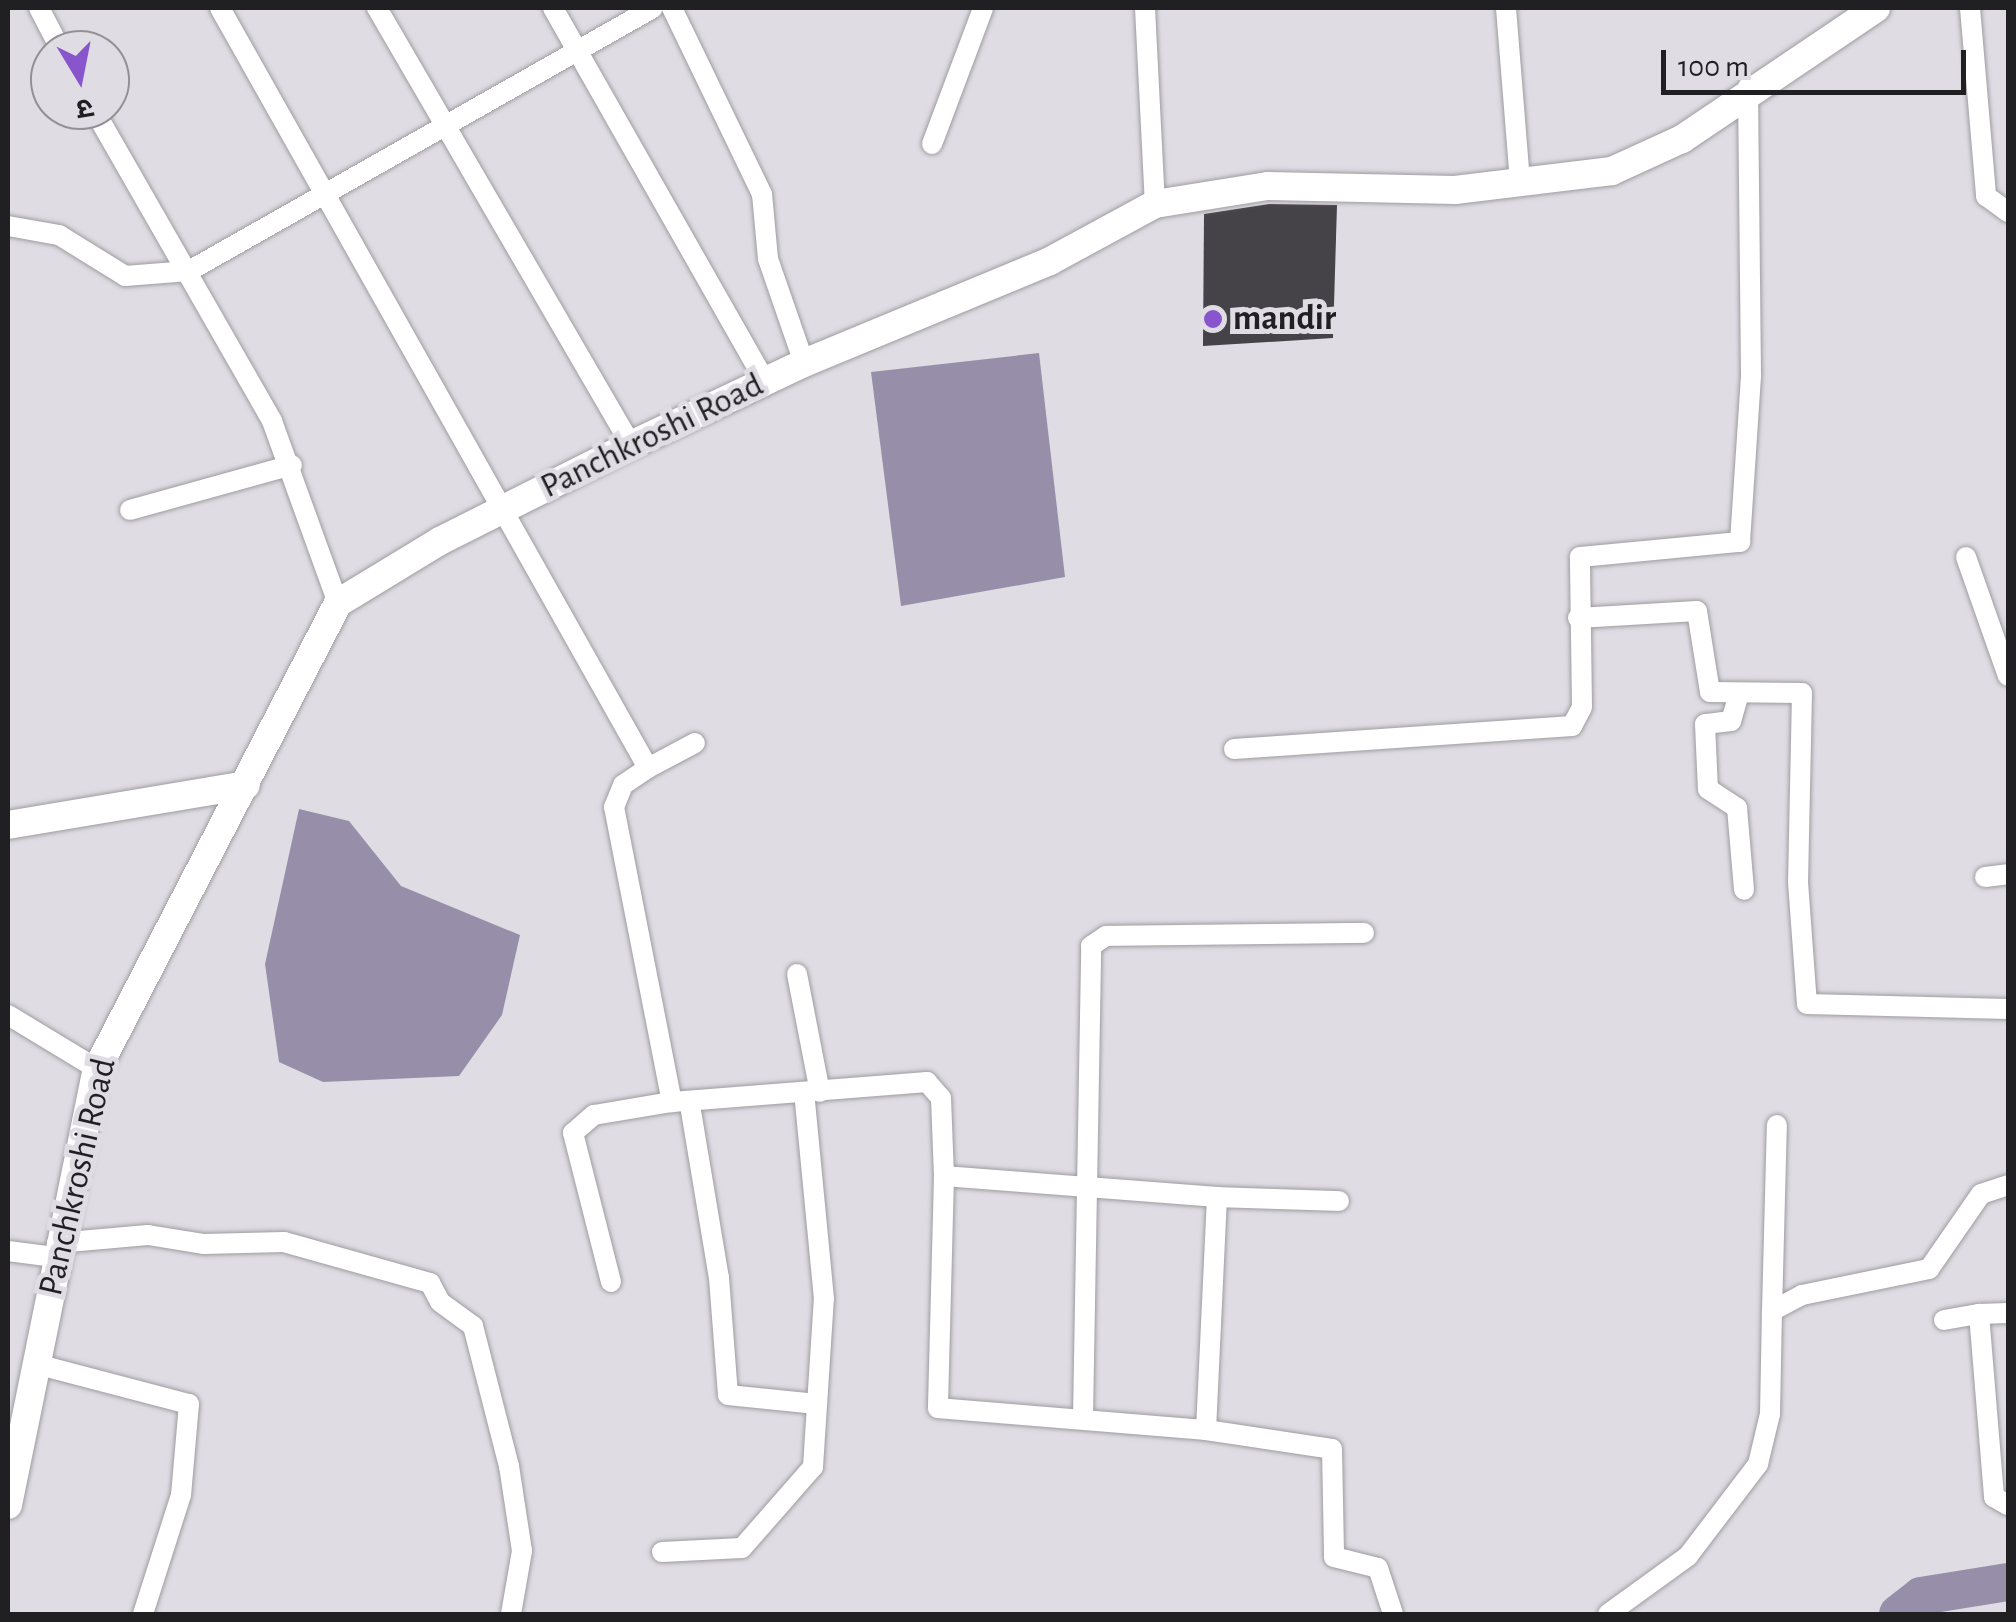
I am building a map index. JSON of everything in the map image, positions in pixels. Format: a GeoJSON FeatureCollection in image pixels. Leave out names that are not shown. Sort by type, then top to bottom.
{"type":"FeatureCollection","features":[{"type":"Feature","properties":{"kind":"street"},"geometry":{"type":"LineString","coordinates":[[220,8],[497,511],[648,768]]}},
{"type":"Feature","properties":{"kind":"street"},"geometry":{"type":"LineString","coordinates":[[376,8],[631,445]]}},
{"type":"Feature","properties":{"kind":"street"},"geometry":{"type":"LineString","coordinates":[[553,8],[765,380]]}},
{"type":"Feature","properties":{"kind":"street"},"geometry":{"type":"LineString","coordinates":[[8,226],[59,235],[125,276],[189,271],[653,8]]}},
{"type":"Feature","properties":{"kind":"street"},"geometry":{"type":"LineString","coordinates":[[672,8],[762,194],[768,259],[804,363]]}},
{"type":"Feature","properties":{"kind":"street"},"geometry":{"type":"LineString","coordinates":[[932,144],[982,8]]}},
{"type":"Feature","properties":{"kind":"street"},"geometry":{"type":"LineString","coordinates":[[1144,8],[1155,204]]}},
{"type":"Feature","properties":{"kind":"street"},"geometry":{"type":"LineString","coordinates":[[1506,8],[1520,183]]}},
{"type":"Feature","properties":{"kind":"street","name":"Panchkroshi Road"},"geometry":{"type":"LineString","coordinates":[[8,1505],[22,1459],[17,1404],[36,1364],[56,1250],[97,1069],[246,785],[301,662],[338,603],[497,511],[631,445],[765,380],[1050,261],[1155,204],[1268,186],[1455,190],[1520,183],[1649,159],[1748,87],[1876,8]]}},
{"type":"Feature","properties":{"kind":"street"},"geometry":{"type":"LineString","coordinates":[[1970,8],[1986,196],[2008,212]]}},
{"type":"Feature","properties":{"kind":"street"},"geometry":{"type":"LineString","coordinates":[[1234,748],[1572,726],[1582,707],[1577,561],[1584,554],[1740,542],[1751,375],[1748,87]]}},
{"type":"Feature","properties":{"kind":"street"},"geometry":{"type":"LineString","coordinates":[[106,130],[189,271],[292,465],[338,603]]}},
{"type":"Feature","properties":{"kind":"street"},"geometry":{"type":"LineString","coordinates":[[130,510],[292,465]]}},
{"type":"Feature","properties":{"kind":"street"},"geometry":{"type":"LineString","coordinates":[[1966,557],[2008,676]]}},
{"type":"Feature","properties":{"kind":"street"},"geometry":{"type":"LineString","coordinates":[[1578,618],[1697,611],[1710,692],[1738,697],[1802,693],[1798,882],[1807,1004],[2008,1009]]}},
{"type":"Feature","properties":{"kind":"street"},"geometry":{"type":"LineString","coordinates":[[1738,697],[1731,721],[1704,724],[1708,789],[1737,808],[1744,890]]}},
{"type":"Feature","properties":{"kind":"street"},"geometry":{"type":"LineString","coordinates":[[696,743],[622,785],[614,808],[720,1278],[728,1395],[817,1404]]}},
{"type":"Feature","properties":{"kind":"street"},"geometry":{"type":"LineString","coordinates":[[8,825],[246,785]]}},
{"type":"Feature","properties":{"kind":"street"},"geometry":{"type":"LineString","coordinates":[[1986,877],[2008,874]]}},
{"type":"Feature","properties":{"kind":"street"},"geometry":{"type":"LineString","coordinates":[[1083,1418],[1095,943],[1106,936],[1364,933]]}},
{"type":"Feature","properties":{"kind":"street"},"geometry":{"type":"LineString","coordinates":[[662,1552],[742,1548],[813,1467],[824,1299],[812,1092],[797,974]]}},
{"type":"Feature","properties":{"kind":"street"},"geometry":{"type":"LineString","coordinates":[[8,1015],[97,1069]]}},
{"type":"Feature","properties":{"kind":"street"},"geometry":{"type":"LineString","coordinates":[[612,1282],[573,1133],[594,1115],[812,1092],[937,1087],[944,1176],[938,1408],[1206,1430],[1332,1449],[1334,1557],[1378,1568],[1393,1614]]}},
{"type":"Feature","properties":{"kind":"street"},"geometry":{"type":"LineString","coordinates":[[1608,1614],[1688,1556],[1758,1464],[1770,1414],[1777,1125]]}},
{"type":"Feature","properties":{"kind":"street"},"geometry":{"type":"LineString","coordinates":[[944,1176],[1088,1184],[1217,1197],[1339,1201]]}},
{"type":"Feature","properties":{"kind":"street"},"geometry":{"type":"LineString","coordinates":[[1772,1312],[1802,1295],[1929,1269],[1981,1194],[2008,1185]]}},
{"type":"Feature","properties":{"kind":"street"},"geometry":{"type":"LineString","coordinates":[[1206,1430],[1217,1197]]}},
{"type":"Feature","properties":{"kind":"street"},"geometry":{"type":"LineString","coordinates":[[8,1251],[56,1250],[148,1235],[204,1244],[284,1242],[430,1283],[440,1302],[473,1326],[509,1466],[522,1552],[512,1614]]}},
{"type":"Feature","properties":{"kind":"street"},"geometry":{"type":"LineString","coordinates":[[1944,1320],[2008,1313]]}},
{"type":"Feature","properties":{"kind":"street"},"geometry":{"type":"LineString","coordinates":[[1979,1314],[1994,1497],[2008,1505]]}},
{"type":"Feature","properties":{"kind":"street"},"geometry":{"type":"LineString","coordinates":[[36,1364],[189,1404],[178,1508],[143,1614]]}},
{"type":"Feature","properties":{"kind":"shaded area"},"geometry":{"type":"Polygon","coordinates":[[[1039,353],[1065,577],[901,606],[871,372],[1039,353]]]}},
{"type":"Feature","properties":{"kind":"shaded area"},"geometry":{"type":"Polygon","coordinates":[[[299,809],[349,821],[401,886],[520,935],[502,1015],[459,1076],[323,1082],[279,1062],[265,964],[299,809]]]}},
{"type":"Feature","properties":{"kind":"building"},"geometry":{"type":"Polygon","coordinates":[[[1269,204],[1337,205],[1333,338],[1203,346],[1204,214],[1269,204]]]}},
{"type":"Feature","properties":{"kind":"waterway"},"geometry":{"type":"LineString","coordinates":[[1898,1614],[1921,1596],[2008,1582]]}},
{"type":"Feature","properties":{"kind":"place","name":"mandir"},"geometry":{"type":"Point","coordinates":[1213,319]}}]}
